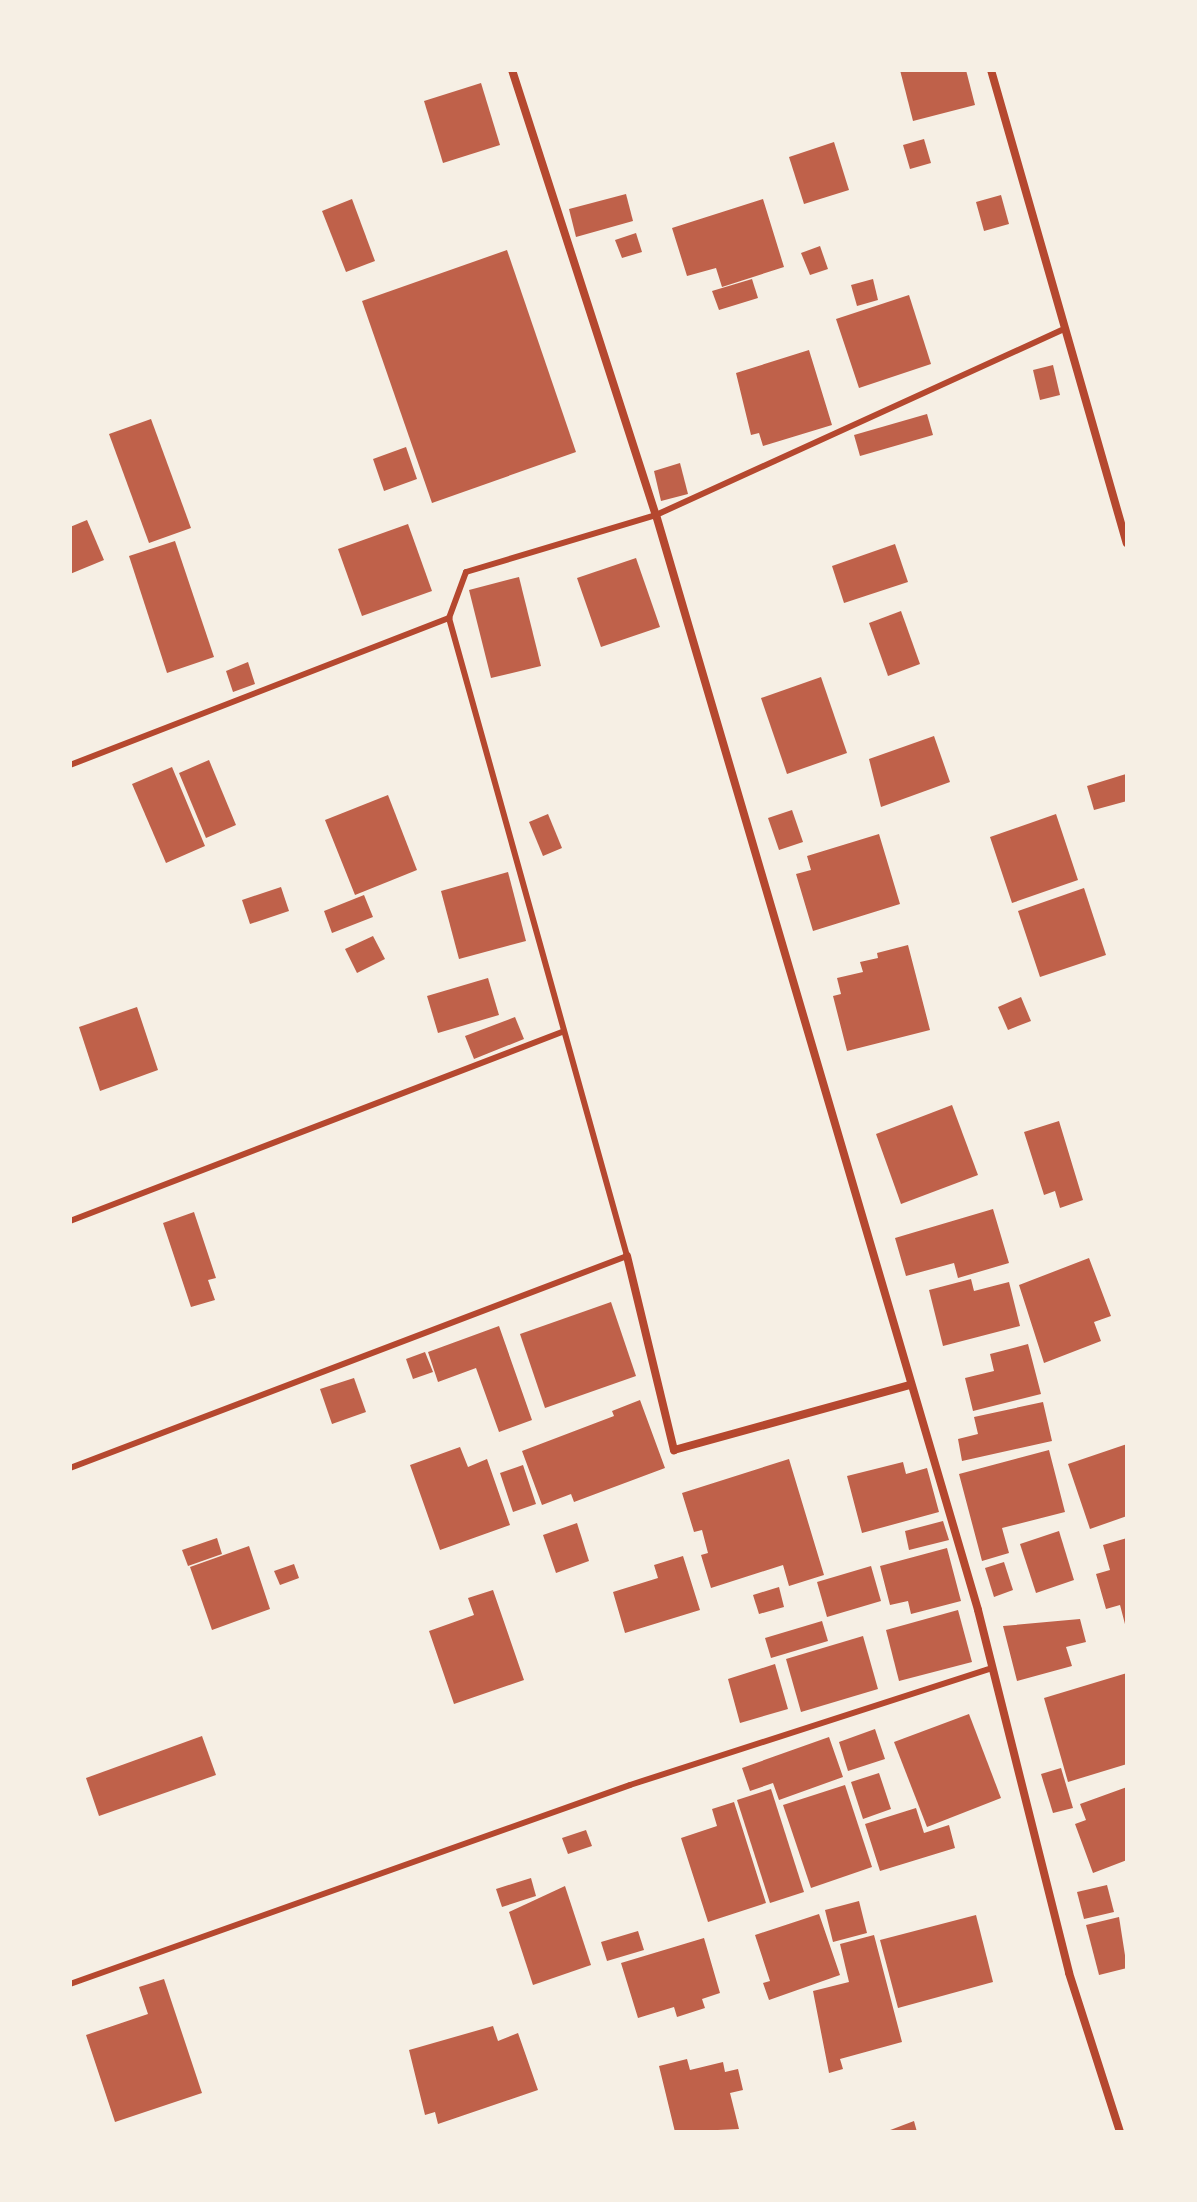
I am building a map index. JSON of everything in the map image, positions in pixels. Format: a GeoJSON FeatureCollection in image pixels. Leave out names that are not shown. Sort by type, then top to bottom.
{"type":"FeatureCollection","features":[{"type":"Feature","properties":{"kind":"street"},"geometry":{"type":"LineString","coordinates":[[512,70],[656,515],[993,1668],[1069,1973],[1120,2132]]}},
{"type":"Feature","properties":{"kind":"street"},"geometry":{"type":"LineString","coordinates":[[991,70],[1127,543]]}},
{"type":"Feature","properties":{"kind":"street"},"geometry":{"type":"LineString","coordinates":[[627,1256],[674,1450],[910,1385]]}},
{"type":"Feature","properties":{"kind":"lane"},"geometry":{"type":"LineString","coordinates":[[70,1468],[627,1256],[562,1032],[449,618],[466,572],[656,515],[1065,329]]}},
{"type":"Feature","properties":{"kind":"lane"},"geometry":{"type":"LineString","coordinates":[[70,765],[449,618]]}},
{"type":"Feature","properties":{"kind":"lane"},"geometry":{"type":"LineString","coordinates":[[70,1221],[562,1032]]}},
{"type":"Feature","properties":{"kind":"lane"},"geometry":{"type":"LineString","coordinates":[[70,1984],[630,1785],[993,1668]]}},
{"type":"Feature","properties":{"kind":"building"},"geometry":{"type":"Polygon","coordinates":[[[900,70],[966,70],[975,105],[913,121],[900,70]]]}},
{"type":"Feature","properties":{"kind":"building"},"geometry":{"type":"Polygon","coordinates":[[[481,83],[500,145],[443,163],[424,101],[481,83]]]}},
{"type":"Feature","properties":{"kind":"building"},"geometry":{"type":"Polygon","coordinates":[[[924,139],[931,163],[910,169],[903,145],[924,139]]]}},
{"type":"Feature","properties":{"kind":"building"},"geometry":{"type":"Polygon","coordinates":[[[834,142],[849,190],[804,204],[789,157],[834,142]]]}},
{"type":"Feature","properties":{"kind":"building"},"geometry":{"type":"Polygon","coordinates":[[[626,194],[633,221],[576,237],[569,209],[626,194]]]}},
{"type":"Feature","properties":{"kind":"building"},"geometry":{"type":"Polygon","coordinates":[[[1001,195],[1009,224],[984,231],[976,202],[1001,195]]]}},
{"type":"Feature","properties":{"kind":"building"},"geometry":{"type":"Polygon","coordinates":[[[352,199],[375,261],[346,272],[322,211],[352,199]]]}},
{"type":"Feature","properties":{"kind":"building"},"geometry":{"type":"Polygon","coordinates":[[[763,199],[784,267],[722,287],[716,268],[687,276],[672,228],[763,199]]]}},
{"type":"Feature","properties":{"kind":"building"},"geometry":{"type":"Polygon","coordinates":[[[636,233],[642,252],[622,258],[615,240],[636,233]]]}},
{"type":"Feature","properties":{"kind":"building"},"geometry":{"type":"Polygon","coordinates":[[[820,246],[828,269],[810,275],[801,253],[820,246]]]}},
{"type":"Feature","properties":{"kind":"building"},"geometry":{"type":"Polygon","coordinates":[[[507,250],[576,452],[432,503],[362,301],[507,250]]]}},
{"type":"Feature","properties":{"kind":"building"},"geometry":{"type":"Polygon","coordinates":[[[752,279],[758,298],[719,310],[712,291],[752,279]]]}},
{"type":"Feature","properties":{"kind":"building"},"geometry":{"type":"Polygon","coordinates":[[[873,279],[878,300],[857,306],[851,285],[873,279]]]}},
{"type":"Feature","properties":{"kind":"building"},"geometry":{"type":"Polygon","coordinates":[[[909,295],[931,364],[859,388],[836,319],[909,295]]]}},
{"type":"Feature","properties":{"kind":"building"},"geometry":{"type":"Polygon","coordinates":[[[809,350],[832,425],[763,446],[759,433],[751,435],[736,373],[809,350]]]}},
{"type":"Feature","properties":{"kind":"building"},"geometry":{"type":"Polygon","coordinates":[[[1053,365],[1060,395],[1040,400],[1033,370],[1053,365]]]}},
{"type":"Feature","properties":{"kind":"building"},"geometry":{"type":"Polygon","coordinates":[[[927,414],[933,435],[860,456],[854,435],[927,414]]]}},
{"type":"Feature","properties":{"kind":"building"},"geometry":{"type":"Polygon","coordinates":[[[151,419],[191,528],[149,543],[109,434],[151,419]]]}},
{"type":"Feature","properties":{"kind":"building"},"geometry":{"type":"Polygon","coordinates":[[[406,447],[417,479],[384,491],[373,459],[406,447]]]}},
{"type":"Feature","properties":{"kind":"building"},"geometry":{"type":"Polygon","coordinates":[[[680,463],[688,494],[661,501],[654,471],[680,463]]]}},
{"type":"Feature","properties":{"kind":"building"},"geometry":{"type":"Polygon","coordinates":[[[87,520],[104,560],[70,574],[70,527],[87,520]]]}},
{"type":"Feature","properties":{"kind":"building"},"geometry":{"type":"Polygon","coordinates":[[[408,524],[432,591],[362,616],[338,549],[408,524]]]}},
{"type":"Feature","properties":{"kind":"building"},"geometry":{"type":"Polygon","coordinates":[[[175,541],[214,657],[167,673],[129,556],[175,541]]]}},
{"type":"Feature","properties":{"kind":"building"},"geometry":{"type":"Polygon","coordinates":[[[895,544],[908,582],[844,603],[832,566],[895,544]]]}},
{"type":"Feature","properties":{"kind":"building"},"geometry":{"type":"Polygon","coordinates":[[[636,558],[660,627],[601,647],[577,578],[636,558]]]}},
{"type":"Feature","properties":{"kind":"building"},"geometry":{"type":"Polygon","coordinates":[[[519,577],[541,666],[491,678],[469,590],[519,577]]]}},
{"type":"Feature","properties":{"kind":"building"},"geometry":{"type":"Polygon","coordinates":[[[901,611],[920,664],[888,676],[869,623],[901,611]]]}},
{"type":"Feature","properties":{"kind":"building"},"geometry":{"type":"Polygon","coordinates":[[[248,662],[255,684],[233,692],[226,671],[248,662]]]}},
{"type":"Feature","properties":{"kind":"building"},"geometry":{"type":"Polygon","coordinates":[[[821,677],[847,753],[787,774],[761,698],[821,677]]]}},
{"type":"Feature","properties":{"kind":"building"},"geometry":{"type":"Polygon","coordinates":[[[934,736],[950,782],[881,807],[869,759],[934,736]]]}},
{"type":"Feature","properties":{"kind":"building"},"geometry":{"type":"Polygon","coordinates":[[[209,760],[236,825],[206,838],[179,773],[209,760]]]}},
{"type":"Feature","properties":{"kind":"building"},"geometry":{"type":"Polygon","coordinates":[[[172,767],[205,846],[166,863],[132,784],[172,767]]]}},
{"type":"Feature","properties":{"kind":"building"},"geometry":{"type":"Polygon","coordinates":[[[1126,774],[1127,801],[1094,810],[1087,786],[1126,774]]]}},
{"type":"Feature","properties":{"kind":"building"},"geometry":{"type":"Polygon","coordinates":[[[388,795],[417,870],[355,895],[325,820],[388,795]]]}},
{"type":"Feature","properties":{"kind":"building"},"geometry":{"type":"Polygon","coordinates":[[[792,810],[803,842],[779,850],[768,818],[792,810]]]}},
{"type":"Feature","properties":{"kind":"building"},"geometry":{"type":"Polygon","coordinates":[[[548,814],[562,848],[543,856],[529,822],[548,814]]]}},
{"type":"Feature","properties":{"kind":"building"},"geometry":{"type":"Polygon","coordinates":[[[1056,814],[1078,880],[1012,903],[990,837],[1056,814]]]}},
{"type":"Feature","properties":{"kind":"building"},"geometry":{"type":"Polygon","coordinates":[[[879,834],[900,904],[813,931],[796,874],[811,870],[807,856],[879,834]]]}},
{"type":"Feature","properties":{"kind":"building"},"geometry":{"type":"Polygon","coordinates":[[[508,872],[526,941],[459,959],[441,891],[508,872]]]}},
{"type":"Feature","properties":{"kind":"building"},"geometry":{"type":"Polygon","coordinates":[[[281,887],[289,911],[250,924],[242,900],[281,887]]]}},
{"type":"Feature","properties":{"kind":"building"},"geometry":{"type":"Polygon","coordinates":[[[1084,888],[1106,955],[1040,977],[1018,911],[1084,888]]]}},
{"type":"Feature","properties":{"kind":"building"},"geometry":{"type":"Polygon","coordinates":[[[364,895],[373,917],[332,933],[324,911],[364,895]]]}},
{"type":"Feature","properties":{"kind":"building"},"geometry":{"type":"Polygon","coordinates":[[[373,936],[385,959],[357,973],[345,949],[373,936]]]}},
{"type":"Feature","properties":{"kind":"building"},"geometry":{"type":"Polygon","coordinates":[[[908,945],[930,1030],[847,1051],[833,996],[841,994],[837,978],[863,972],[860,962],[878,958],[877,953],[908,945]]]}},
{"type":"Feature","properties":{"kind":"building"},"geometry":{"type":"Polygon","coordinates":[[[488,978],[499,1015],[438,1033],[427,996],[488,978]]]}},
{"type":"Feature","properties":{"kind":"building"},"geometry":{"type":"Polygon","coordinates":[[[1021,997],[1031,1021],[1008,1030],[998,1007],[1021,997]]]}},
{"type":"Feature","properties":{"kind":"building"},"geometry":{"type":"Polygon","coordinates":[[[137,1007],[158,1070],[100,1091],[79,1027],[137,1007]]]}},
{"type":"Feature","properties":{"kind":"building"},"geometry":{"type":"Polygon","coordinates":[[[515,1017],[524,1039],[474,1059],[465,1036],[515,1017]]]}},
{"type":"Feature","properties":{"kind":"building"},"geometry":{"type":"Polygon","coordinates":[[[952,1105],[978,1175],[901,1204],[876,1134],[952,1105]]]}},
{"type":"Feature","properties":{"kind":"building"},"geometry":{"type":"Polygon","coordinates":[[[1059,1121],[1083,1200],[1060,1208],[1055,1191],[1044,1195],[1024,1132],[1059,1121]]]}},
{"type":"Feature","properties":{"kind":"building"},"geometry":{"type":"Polygon","coordinates":[[[993,1209],[1009,1263],[958,1278],[954,1263],[906,1276],[895,1238],[993,1209]]]}},
{"type":"Feature","properties":{"kind":"building"},"geometry":{"type":"Polygon","coordinates":[[[194,1212],[216,1278],[208,1280],[215,1300],[191,1307],[163,1223],[194,1212]]]}},
{"type":"Feature","properties":{"kind":"building"},"geometry":{"type":"Polygon","coordinates":[[[1089,1258],[1111,1316],[1094,1322],[1101,1341],[1044,1363],[1019,1285],[1089,1258]]]}},
{"type":"Feature","properties":{"kind":"building"},"geometry":{"type":"Polygon","coordinates":[[[971,1279],[974,1291],[1009,1282],[1020,1326],[943,1346],[929,1290],[971,1279]]]}},
{"type":"Feature","properties":{"kind":"building"},"geometry":{"type":"Polygon","coordinates":[[[611,1302],[636,1376],[545,1408],[520,1334],[611,1302]]]}},
{"type":"Feature","properties":{"kind":"building"},"geometry":{"type":"Polygon","coordinates":[[[499,1326],[532,1420],[499,1432],[476,1368],[438,1382],[428,1352],[499,1326]]]}},
{"type":"Feature","properties":{"kind":"building"},"geometry":{"type":"Polygon","coordinates":[[[1028,1344],[1041,1394],[973,1411],[965,1378],[994,1371],[990,1354],[1028,1344]]]}},
{"type":"Feature","properties":{"kind":"building"},"geometry":{"type":"Polygon","coordinates":[[[425,1352],[433,1372],[413,1379],[406,1359],[425,1352]]]}},
{"type":"Feature","properties":{"kind":"building"},"geometry":{"type":"Polygon","coordinates":[[[354,1378],[366,1412],[332,1424],[320,1389],[354,1378]]]}},
{"type":"Feature","properties":{"kind":"building"},"geometry":{"type":"Polygon","coordinates":[[[640,1400],[665,1468],[574,1502],[571,1494],[542,1505],[522,1451],[614,1416],[612,1411],[640,1400]]]}},
{"type":"Feature","properties":{"kind":"building"},"geometry":{"type":"Polygon","coordinates":[[[1043,1402],[1052,1441],[962,1461],[958,1439],[978,1434],[974,1417],[1043,1402]]]}},
{"type":"Feature","properties":{"kind":"building"},"geometry":{"type":"Polygon","coordinates":[[[1127,1444],[1127,1516],[1090,1529],[1068,1464],[1127,1444]]]}},
{"type":"Feature","properties":{"kind":"building"},"geometry":{"type":"Polygon","coordinates":[[[460,1447],[468,1467],[487,1459],[510,1525],[440,1550],[410,1465],[460,1447]]]}},
{"type":"Feature","properties":{"kind":"building"},"geometry":{"type":"Polygon","coordinates":[[[1049,1450],[1065,1512],[1002,1528],[1009,1553],[982,1561],[959,1474],[1049,1450]]]}},
{"type":"Feature","properties":{"kind":"building"},"geometry":{"type":"Polygon","coordinates":[[[789,1459],[824,1575],[789,1586],[783,1565],[711,1588],[701,1555],[708,1553],[702,1530],[694,1532],[682,1493],[789,1459]]]}},
{"type":"Feature","properties":{"kind":"building"},"geometry":{"type":"Polygon","coordinates":[[[903,1462],[906,1474],[927,1468],[939,1512],[862,1533],[847,1476],[903,1462]]]}},
{"type":"Feature","properties":{"kind":"building"},"geometry":{"type":"Polygon","coordinates":[[[523,1465],[536,1504],[513,1512],[500,1473],[523,1465]]]}},
{"type":"Feature","properties":{"kind":"building"},"geometry":{"type":"Polygon","coordinates":[[[943,1521],[949,1540],[909,1550],[905,1531],[943,1521]]]}},
{"type":"Feature","properties":{"kind":"building"},"geometry":{"type":"Polygon","coordinates":[[[577,1523],[589,1561],[556,1573],[543,1535],[577,1523]]]}},
{"type":"Feature","properties":{"kind":"building"},"geometry":{"type":"Polygon","coordinates":[[[1059,1531],[1074,1580],[1036,1593],[1020,1544],[1059,1531]]]}},
{"type":"Feature","properties":{"kind":"building"},"geometry":{"type":"Polygon","coordinates":[[[217,1538],[222,1554],[188,1566],[182,1550],[217,1538]]]}},
{"type":"Feature","properties":{"kind":"building"},"geometry":{"type":"Polygon","coordinates":[[[1127,1538],[1126,1628],[1120,1605],[1106,1609],[1096,1574],[1110,1570],[1103,1545],[1127,1538]]]}},
{"type":"Feature","properties":{"kind":"building"},"geometry":{"type":"Polygon","coordinates":[[[249,1546],[270,1609],[212,1630],[190,1567],[249,1546]]]}},
{"type":"Feature","properties":{"kind":"building"},"geometry":{"type":"Polygon","coordinates":[[[947,1548],[961,1601],[911,1614],[908,1601],[890,1605],[880,1566],[947,1548]]]}},
{"type":"Feature","properties":{"kind":"building"},"geometry":{"type":"Polygon","coordinates":[[[683,1556],[700,1610],[625,1633],[613,1592],[658,1578],[654,1565],[683,1556]]]}},
{"type":"Feature","properties":{"kind":"building"},"geometry":{"type":"Polygon","coordinates":[[[1004,1562],[1013,1590],[994,1597],[985,1568],[1004,1562]]]}},
{"type":"Feature","properties":{"kind":"building"},"geometry":{"type":"Polygon","coordinates":[[[294,1564],[299,1578],[280,1585],[274,1571],[294,1564]]]}},
{"type":"Feature","properties":{"kind":"building"},"geometry":{"type":"Polygon","coordinates":[[[871,1566],[881,1601],[827,1617],[817,1582],[871,1566]]]}},
{"type":"Feature","properties":{"kind":"building"},"geometry":{"type":"Polygon","coordinates":[[[779,1587],[784,1607],[759,1614],[753,1595],[779,1587]]]}},
{"type":"Feature","properties":{"kind":"building"},"geometry":{"type":"Polygon","coordinates":[[[493,1590],[524,1680],[454,1704],[429,1631],[474,1615],[468,1598],[493,1590]]]}},
{"type":"Feature","properties":{"kind":"building"},"geometry":{"type":"Polygon","coordinates":[[[958,1610],[972,1662],[899,1681],[886,1630],[958,1610]]]}},
{"type":"Feature","properties":{"kind":"building"},"geometry":{"type":"Polygon","coordinates":[[[1080,1619],[1086,1642],[1066,1647],[1072,1666],[1017,1681],[1003,1626],[1080,1619]]]}},
{"type":"Feature","properties":{"kind":"building"},"geometry":{"type":"Polygon","coordinates":[[[822,1621],[828,1641],[771,1658],[765,1638],[822,1621]]]}},
{"type":"Feature","properties":{"kind":"building"},"geometry":{"type":"Polygon","coordinates":[[[863,1636],[878,1689],[801,1712],[786,1659],[863,1636]]]}},
{"type":"Feature","properties":{"kind":"building"},"geometry":{"type":"Polygon","coordinates":[[[775,1664],[788,1709],[740,1723],[728,1679],[775,1664]]]}},
{"type":"Feature","properties":{"kind":"building"},"geometry":{"type":"Polygon","coordinates":[[[1127,1673],[1127,1764],[1068,1782],[1044,1698],[1127,1673]]]}},
{"type":"Feature","properties":{"kind":"building"},"geometry":{"type":"Polygon","coordinates":[[[969,1714],[1001,1798],[927,1827],[894,1742],[969,1714]]]}},
{"type":"Feature","properties":{"kind":"building"},"geometry":{"type":"Polygon","coordinates":[[[875,1729],[885,1759],[848,1771],[839,1742],[875,1729]]]}},
{"type":"Feature","properties":{"kind":"building"},"geometry":{"type":"Polygon","coordinates":[[[202,1736],[216,1775],[99,1816],[86,1778],[202,1736]]]}},
{"type":"Feature","properties":{"kind":"building"},"geometry":{"type":"Polygon","coordinates":[[[829,1737],[843,1777],[779,1800],[773,1783],[750,1791],[742,1768],[829,1737]]]}},
{"type":"Feature","properties":{"kind":"building"},"geometry":{"type":"Polygon","coordinates":[[[1061,1768],[1073,1808],[1053,1813],[1041,1774],[1061,1768]]]}},
{"type":"Feature","properties":{"kind":"building"},"geometry":{"type":"Polygon","coordinates":[[[879,1773],[891,1809],[863,1819],[851,1782],[879,1773]]]}},
{"type":"Feature","properties":{"kind":"building"},"geometry":{"type":"Polygon","coordinates":[[[845,1785],[872,1867],[811,1888],[783,1805],[845,1785]]]}},
{"type":"Feature","properties":{"kind":"building"},"geometry":{"type":"Polygon","coordinates":[[[1127,1787],[1127,1860],[1093,1873],[1075,1824],[1086,1820],[1080,1804],[1127,1787]]]}},
{"type":"Feature","properties":{"kind":"building"},"geometry":{"type":"Polygon","coordinates":[[[771,1789],[804,1892],[770,1903],[737,1800],[771,1789]]]}},
{"type":"Feature","properties":{"kind":"building"},"geometry":{"type":"Polygon","coordinates":[[[734,1802],[766,1903],[708,1922],[681,1838],[717,1826],[712,1809],[734,1802]]]}},
{"type":"Feature","properties":{"kind":"building"},"geometry":{"type":"Polygon","coordinates":[[[916,1808],[924,1833],[949,1825],[955,1848],[880,1871],[865,1824],[916,1808]]]}},
{"type":"Feature","properties":{"kind":"building"},"geometry":{"type":"Polygon","coordinates":[[[586,1830],[592,1846],[568,1854],[562,1838],[586,1830]]]}},
{"type":"Feature","properties":{"kind":"building"},"geometry":{"type":"Polygon","coordinates":[[[531,1878],[536,1896],[502,1907],[496,1889],[531,1878]]]}},
{"type":"Feature","properties":{"kind":"building"},"geometry":{"type":"Polygon","coordinates":[[[1107,1885],[1114,1912],[1084,1919],[1077,1892],[1107,1885]]]}},
{"type":"Feature","properties":{"kind":"building"},"geometry":{"type":"Polygon","coordinates":[[[565,1886],[591,1965],[533,1985],[509,1912],[565,1886]]]}},
{"type":"Feature","properties":{"kind":"building"},"geometry":{"type":"Polygon","coordinates":[[[859,1901],[867,1933],[833,1942],[825,1910],[859,1901]]]}},
{"type":"Feature","properties":{"kind":"building"},"geometry":{"type":"Polygon","coordinates":[[[819,1914],[840,1975],[769,2000],[763,1983],[770,1981],[755,1935],[819,1914]]]}},
{"type":"Feature","properties":{"kind":"building"},"geometry":{"type":"Polygon","coordinates":[[[976,1915],[993,1982],[898,2008],[880,1940],[976,1915]]]}},
{"type":"Feature","properties":{"kind":"building"},"geometry":{"type":"Polygon","coordinates":[[[1119,1917],[1127,1968],[1099,1975],[1086,1925],[1119,1917]]]}},
{"type":"Feature","properties":{"kind":"building"},"geometry":{"type":"Polygon","coordinates":[[[638,1931],[644,1950],[607,1961],[601,1942],[638,1931]]]}},
{"type":"Feature","properties":{"kind":"building"},"geometry":{"type":"Polygon","coordinates":[[[874,1935],[902,2042],[840,2059],[843,2069],[829,2073],[813,1991],[849,1982],[840,1944],[874,1935]]]}},
{"type":"Feature","properties":{"kind":"building"},"geometry":{"type":"Polygon","coordinates":[[[704,1938],[720,1993],[702,1999],[705,2008],[677,2017],[674,2007],[638,2018],[621,1963],[704,1938]]]}},
{"type":"Feature","properties":{"kind":"building"},"geometry":{"type":"Polygon","coordinates":[[[164,1979],[202,2093],[115,2122],[86,2035],[148,2014],[139,1987],[164,1979]]]}},
{"type":"Feature","properties":{"kind":"building"},"geometry":{"type":"Polygon","coordinates":[[[493,2026],[498,2041],[518,2033],[538,2090],[438,2124],[435,2112],[425,2115],[409,2050],[493,2026]]]}},
{"type":"Feature","properties":{"kind":"building"},"geometry":{"type":"Polygon","coordinates":[[[687,2059],[690,2070],[723,2062],[725,2072],[738,2069],[743,2090],[730,2093],[739,2129],[675,2132],[659,2066],[687,2059]]]}},
{"type":"Feature","properties":{"kind":"building"},"geometry":{"type":"Polygon","coordinates":[[[914,2121],[917,2132],[885,2132],[914,2121]]]}}]}
